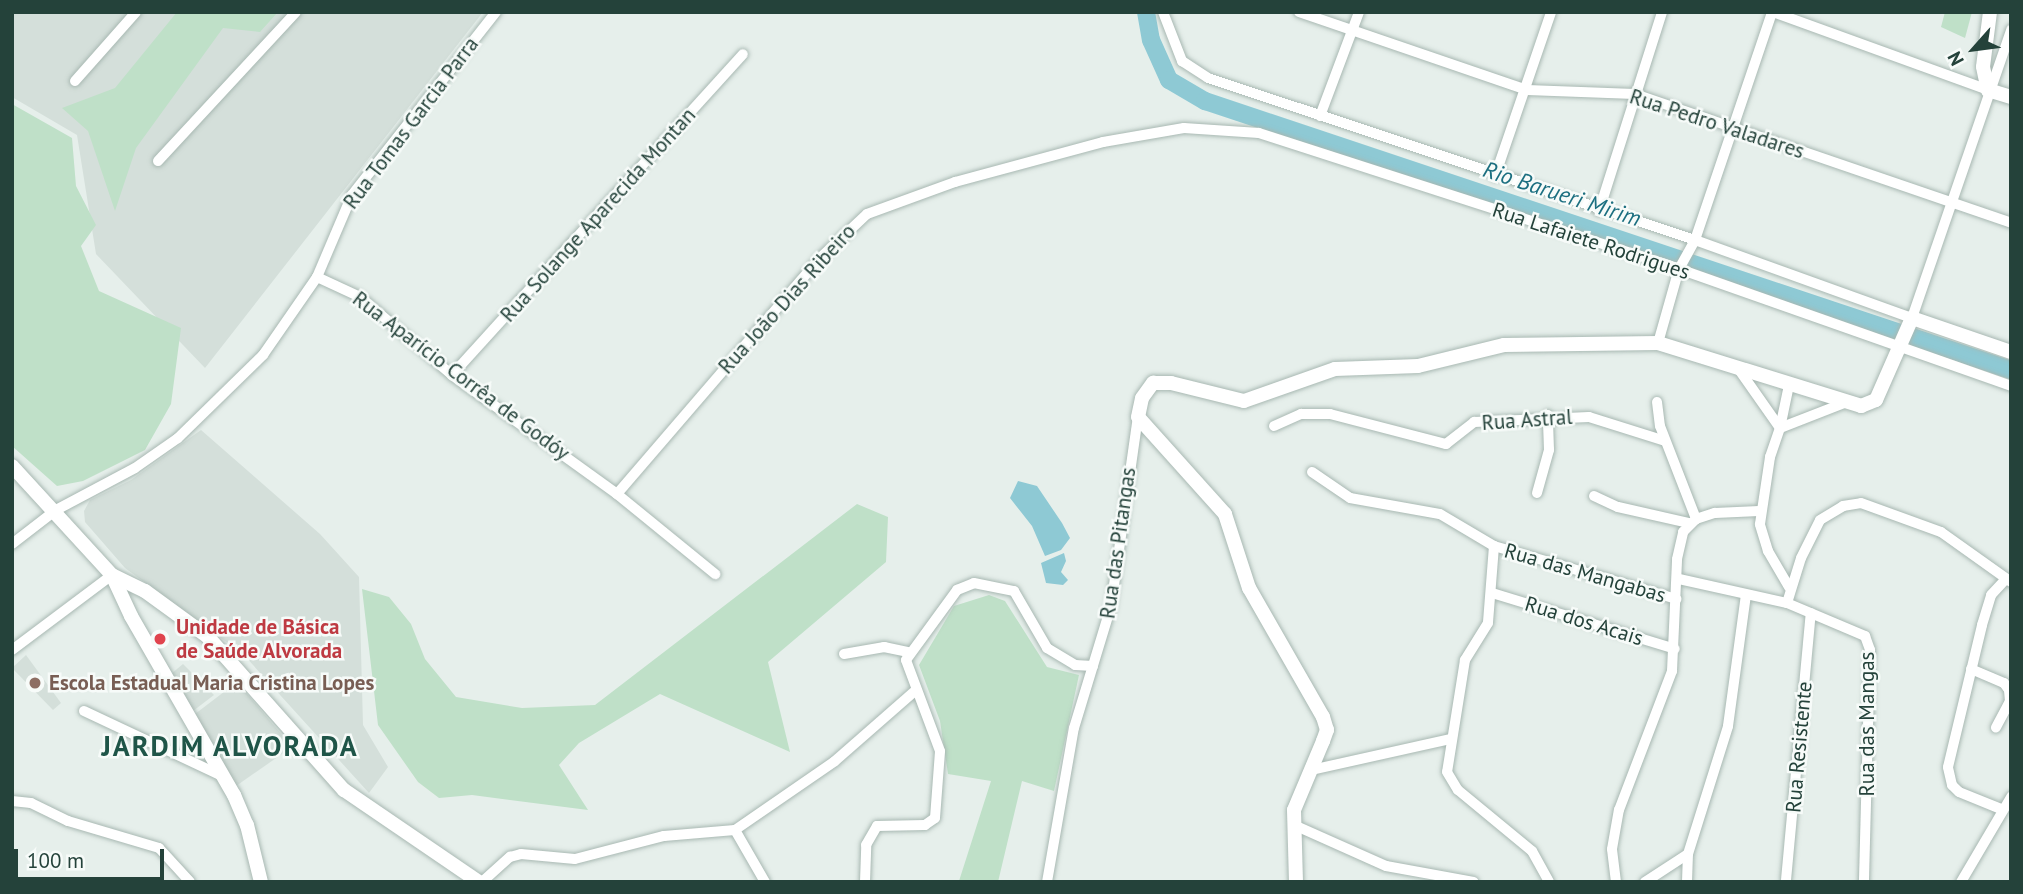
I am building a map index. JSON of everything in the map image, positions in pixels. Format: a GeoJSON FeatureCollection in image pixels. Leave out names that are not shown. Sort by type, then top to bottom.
{"type":"FeatureCollection","features":[{"type":"Feature","properties":{"kind":"main road"},"geometry":{"type":"LineString","coordinates":[[1990,12],[1983,67],[1988,90],[2011,97]]}},
{"type":"Feature","properties":{"kind":"main road"},"geometry":{"type":"LineString","coordinates":[[1296,882],[1296,803],[1327,730],[1323,717],[1249,588],[1225,514],[1138,417],[1147,389],[1160,382],[1244,401],[1335,369],[1418,366],[1504,345],[1658,343],[1740,371],[1861,406],[1876,400],[1910,321],[2011,352]]}},
{"type":"Feature","properties":{"kind":"main road"},"geometry":{"type":"LineString","coordinates":[[12,466],[56,510],[112,575],[131,616],[224,778],[247,825],[261,882]]}},
{"type":"Feature","properties":{"kind":"main road"},"geometry":{"type":"LineString","coordinates":[[112,575],[145,591],[208,637],[344,790],[480,882]]}},
{"type":"Feature","properties":{"kind":"street"},"geometry":{"type":"LineString","coordinates":[[75,81],[136,12]]}},
{"type":"Feature","properties":{"kind":"street"},"geometry":{"type":"LineString","coordinates":[[158,161],[296,12]]}},
{"type":"Feature","properties":{"kind":"street","name":"Rua Tomas Garcia Parra"},"geometry":{"type":"LineString","coordinates":[[317,276],[352,195],[496,12]]}},
{"type":"Feature","properties":{"kind":"street","name":"Rua Lafaiete Rodrigues"},"geometry":{"type":"LineString","coordinates":[[1163,12],[1182,61],[1193,71],[1693,243],[1910,321]]}},
{"type":"Feature","properties":{"kind":"street","name":"Rua Pedro Valadares"},"geometry":{"type":"LineString","coordinates":[[1299,12],[1527,90],[1635,94],[2011,223]]}},
{"type":"Feature","properties":{"kind":"street"},"geometry":{"type":"LineString","coordinates":[[1320,116],[1359,12]]}},
{"type":"Feature","properties":{"kind":"street"},"geometry":{"type":"LineString","coordinates":[[1495,176],[1527,90],[1551,12]]}},
{"type":"Feature","properties":{"kind":"street"},"geometry":{"type":"LineString","coordinates":[[1599,211],[1662,12]]}},
{"type":"Feature","properties":{"kind":"street"},"geometry":{"type":"LineString","coordinates":[[1658,343],[1681,266],[1693,243],[1772,12],[1988,90]]}},
{"type":"Feature","properties":{"kind":"street"},"geometry":{"type":"LineString","coordinates":[[1910,321],[1949,202],[1988,90],[1996,78],[2011,30]]}},
{"type":"Feature","properties":{"kind":"street","name":"Rua Solange Aparecida Montan"},"geometry":{"type":"LineString","coordinates":[[452,374],[743,54]]}},
{"type":"Feature","properties":{"kind":"street","name":"Rua Lafaiete Rodrigues"},"geometry":{"type":"LineString","coordinates":[[1164,132],[1184,128],[1259,133],[1681,266],[1902,344],[2011,386]]}},
{"type":"Feature","properties":{"kind":"street","name":"Rua João Dias Ribeiro"},"geometry":{"type":"LineString","coordinates":[[617,494],[818,260],[867,214],[955,182],[1104,142],[1164,132]]}},
{"type":"Feature","properties":{"kind":"street"},"geometry":{"type":"LineString","coordinates":[[12,544],[56,510],[135,468],[227,395],[263,355],[317,276]]}},
{"type":"Feature","properties":{"kind":"street","name":"Rua Aparício Corrêa de Godóy"},"geometry":{"type":"LineString","coordinates":[[317,276],[360,297],[452,374],[617,494],[715,574]]}},
{"type":"Feature","properties":{"kind":"street"},"geometry":{"type":"LineString","coordinates":[[1740,371],[1780,428]]}},
{"type":"Feature","properties":{"kind":"street"},"geometry":{"type":"LineString","coordinates":[[1789,385],[1759,510],[1768,551],[1789,587]]}},
{"type":"Feature","properties":{"kind":"street"},"geometry":{"type":"LineString","coordinates":[[1657,402],[1665,441],[1693,521]]}},
{"type":"Feature","properties":{"kind":"street"},"geometry":{"type":"LineString","coordinates":[[1780,428],[1847,402]]}},
{"type":"Feature","properties":{"kind":"street","name":"Rua Astral"},"geometry":{"type":"LineString","coordinates":[[1274,426],[1301,414],[1330,414],[1446,444],[1475,422],[1548,415],[1589,416],[1665,441]]}},
{"type":"Feature","properties":{"kind":"street"},"geometry":{"type":"LineString","coordinates":[[1537,493],[1549,450],[1548,415]]}},
{"type":"Feature","properties":{"kind":"street","name":"Rua das Pitangas"},"geometry":{"type":"LineString","coordinates":[[1047,882],[1074,728],[1118,572],[1138,417]]}},
{"type":"Feature","properties":{"kind":"street","name":"Rua das Mangabas"},"geometry":{"type":"LineString","coordinates":[[1312,472],[1350,499],[1440,514],[1494,546],[1676,599]]}},
{"type":"Feature","properties":{"kind":"street"},"geometry":{"type":"LineString","coordinates":[[1594,496],[1618,507],[1693,521],[1715,513],[1759,510]]}},
{"type":"Feature","properties":{"kind":"street"},"geometry":{"type":"LineString","coordinates":[[1787,603],[1789,587],[1820,520],[1843,506],[1861,503],[1941,531],[2008,581],[1991,595],[1971,669],[1949,777],[1959,792],[2001,809]]}},
{"type":"Feature","properties":{"kind":"street"},"geometry":{"type":"LineString","coordinates":[[1616,882],[1612,849],[1619,810],[1668,690],[1675,649],[1679,542],[1693,521]]}},
{"type":"Feature","properties":{"kind":"street","name":"Rua das Mangabas"},"geometry":{"type":"LineString","coordinates":[[1494,546],[1488,623],[1465,660],[1447,772],[1451,781],[1532,851],[1549,882]]}},
{"type":"Feature","properties":{"kind":"street"},"geometry":{"type":"LineString","coordinates":[[12,650],[112,575]]}},
{"type":"Feature","properties":{"kind":"street","name":"Rua das Mangas"},"geometry":{"type":"LineString","coordinates":[[1679,579],[1787,603],[1858,631],[1870,650],[1865,881]]}},
{"type":"Feature","properties":{"kind":"street"},"geometry":{"type":"LineString","coordinates":[[865,882],[866,845],[877,827],[884,823],[925,825],[937,812],[940,751],[935,728],[907,667],[908,652],[957,590],[974,583],[1014,592],[1047,648],[1075,665],[1093,666]]}},
{"type":"Feature","properties":{"kind":"street","name":"Rua dos Acais"},"geometry":{"type":"LineString","coordinates":[[1492,593],[1675,649]]}},
{"type":"Feature","properties":{"kind":"street"},"geometry":{"type":"LineString","coordinates":[[1687,882],[1688,854],[1728,726],[1745,595]]}},
{"type":"Feature","properties":{"kind":"street","name":"Rua Resistente"},"geometry":{"type":"LineString","coordinates":[[1786,880],[1811,613]]}},
{"type":"Feature","properties":{"kind":"street"},"geometry":{"type":"LineString","coordinates":[[844,654],[884,648],[908,652]]}},
{"type":"Feature","properties":{"kind":"street"},"geometry":{"type":"LineString","coordinates":[[1971,669],[2004,683],[2009,690],[2010,701],[1996,727]]}},
{"type":"Feature","properties":{"kind":"street"},"geometry":{"type":"LineString","coordinates":[[480,882],[501,864],[521,854],[575,859],[664,836],[735,830],[835,761],[916,690]]}},
{"type":"Feature","properties":{"kind":"street"},"geometry":{"type":"LineString","coordinates":[[84,711],[224,778]]}},
{"type":"Feature","properties":{"kind":"street"},"geometry":{"type":"LineString","coordinates":[[1311,770],[1451,739]]}},
{"type":"Feature","properties":{"kind":"street"},"geometry":{"type":"LineString","coordinates":[[1961,882],[2001,809],[2011,797]]}},
{"type":"Feature","properties":{"kind":"street"},"geometry":{"type":"LineString","coordinates":[[12,801],[31,803],[68,821],[159,848],[184,870],[190,882]]}},
{"type":"Feature","properties":{"kind":"street"},"geometry":{"type":"LineString","coordinates":[[1294,825],[1386,866],[1474,882]]}},
{"type":"Feature","properties":{"kind":"street"},"geometry":{"type":"LineString","coordinates":[[735,830],[765,882]]}},
{"type":"Feature","properties":{"kind":"street"},"geometry":{"type":"LineString","coordinates":[[1645,882],[1688,854]]}},
{"type":"Feature","properties":{"kind":"shaded area"},"geometry":{"type":"Polygon","coordinates":[[[12,12],[483,12],[205,368],[96,254],[77,135],[12,97],[12,12]]]}},
{"type":"Feature","properties":{"kind":"shaded area"},"geometry":{"type":"Polygon","coordinates":[[[201,430],[320,534],[359,577],[363,725],[388,767],[369,793],[243,654],[125,568],[85,522],[84,511],[90,500],[131,480],[201,430]]]}},
{"type":"Feature","properties":{"kind":"shaded area","name":"Escola Estadual Maria Cristina Lopes"},"geometry":{"type":"Polygon","coordinates":[[[26,655],[61,703],[53,710],[12,668],[26,655]]]}},
{"type":"Feature","properties":{"kind":"shaded area"},"geometry":{"type":"Polygon","coordinates":[[[183,664],[214,695],[193,711],[171,674],[183,664]]]}},
{"type":"Feature","properties":{"kind":"shaded area"},"geometry":{"type":"Polygon","coordinates":[[[237,682],[292,747],[236,786],[195,714],[237,682]]]}},
{"type":"Feature","properties":{"kind":"green space"},"geometry":{"type":"Polygon","coordinates":[[[177,12],[278,12],[260,32],[223,28],[136,148],[115,211],[88,131],[62,108],[115,88],[177,12]]]}},
{"type":"Feature","properties":{"kind":"green space"},"geometry":{"type":"Polygon","coordinates":[[[1945,12],[1972,12],[1965,38],[1941,27],[1945,12]]]}},
{"type":"Feature","properties":{"kind":"green space"},"geometry":{"type":"Polygon","coordinates":[[[12,104],[72,138],[76,186],[96,225],[81,246],[99,291],[181,328],[171,404],[145,450],[83,481],[57,486],[12,446],[12,104]]]}},
{"type":"Feature","properties":{"kind":"green space"},"geometry":{"type":"Polygon","coordinates":[[[857,504],[888,517],[886,562],[768,662],[790,752],[660,694],[579,743],[559,765],[588,810],[472,795],[439,798],[418,782],[378,725],[362,589],[389,597],[411,624],[425,659],[456,697],[522,708],[595,705],[857,504]]]}},
{"type":"Feature","properties":{"kind":"green space"},"geometry":{"type":"Polygon","coordinates":[[[989,595],[1005,601],[1047,667],[1079,675],[1054,791],[1022,781],[998,882],[952,882],[959,881],[991,781],[948,774],[940,721],[919,665],[954,606],[989,595]]]}},
{"type":"Feature","properties":{"kind":"water"},"geometry":{"type":"Polygon","coordinates":[[[1018,481],[1037,486],[1062,523],[1070,538],[1061,550],[1045,556],[1032,526],[1010,498],[1018,481]]]}},
{"type":"Feature","properties":{"kind":"water"},"geometry":{"type":"Polygon","coordinates":[[[1064,553],[1066,561],[1061,572],[1068,580],[1063,585],[1046,583],[1041,563],[1064,553]]]}},
{"type":"Feature","properties":{"kind":"waterway","name":"Rio Barueri Mirim"},"geometry":{"type":"LineString","coordinates":[[1146,12],[1151,40],[1169,80],[1205,101],[2011,370]]}},
{"type":"Feature","properties":{"kind":"place","name":"Unidade de Básica de Saúde Alvorada"},"geometry":{"type":"Point","coordinates":[160,639]}},
{"type":"Feature","properties":{"kind":"place","name":"Escola Estadual Maria Cristina Lopes"},"geometry":{"type":"Point","coordinates":[35,683]}},
{"type":"Feature","properties":{"kind":"district","name":"JARDIM ALVORADA"},"geometry":{"type":"Point","coordinates":[230,746]}}]}
